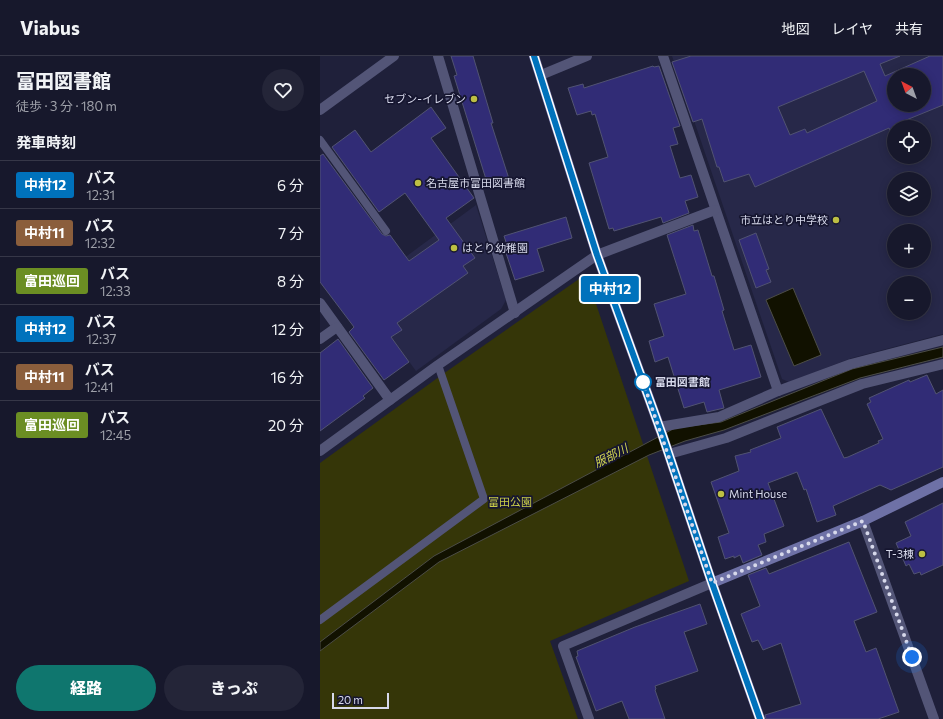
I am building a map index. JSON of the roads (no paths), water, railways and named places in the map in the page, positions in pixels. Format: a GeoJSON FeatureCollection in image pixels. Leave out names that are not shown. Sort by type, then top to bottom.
{"type":"FeatureCollection","features":[{"type":"Feature","properties":{"kind":"street"},"geometry":{"type":"LineString","coordinates":[[320,110],[394,56]]}},
{"type":"Feature","properties":{"kind":"street"},"geometry":{"type":"LineString","coordinates":[[438,56],[515,312]]}},
{"type":"Feature","properties":{"kind":"street"},"geometry":{"type":"LineString","coordinates":[[534,56],[597,255],[661,430],[712,583],[760,719]]}},
{"type":"Feature","properties":{"kind":"street"},"geometry":{"type":"LineString","coordinates":[[541,75],[587,56]]}},
{"type":"Feature","properties":{"kind":"street"},"geometry":{"type":"LineString","coordinates":[[662,56],[778,391]]}},
{"type":"Feature","properties":{"kind":"street"},"geometry":{"type":"LineString","coordinates":[[320,451],[438,365],[597,255],[715,210]]}},
{"type":"Feature","properties":{"kind":"street"},"geometry":{"type":"LineString","coordinates":[[320,303],[390,400]]}},
{"type":"Feature","properties":{"kind":"street"},"geometry":{"type":"LineString","coordinates":[[320,339],[337,327]]}},
{"type":"Feature","properties":{"kind":"street"},"geometry":{"type":"LineString","coordinates":[[661,430],[719,417],[778,391],[852,364],[943,340]]}},
{"type":"Feature","properties":{"kind":"street"},"geometry":{"type":"LineString","coordinates":[[668,454],[726,438],[862,384],[943,364]]}},
{"type":"Feature","properties":{"kind":"street"},"geometry":{"type":"LineString","coordinates":[[589,719],[563,646],[863,521],[943,482]]}},
{"type":"Feature","properties":{"kind":"street"},"geometry":{"type":"LineString","coordinates":[[863,521],[934,719]]}},
{"type":"Feature","properties":{"kind":"lane"},"geometry":{"type":"LineString","coordinates":[[320,140],[386,231]]}},
{"type":"Feature","properties":{"kind":"lane"},"geometry":{"type":"LineString","coordinates":[[320,620],[484,499],[438,365]]}},
{"type":"Feature","properties":{"kind":"place","name":"セブン-イレブン"},"geometry":{"type":"Point","coordinates":[474,99]}},
{"type":"Feature","properties":{"kind":"place","name":"名古屋市富田図書館"},"geometry":{"type":"Point","coordinates":[418,183]}},
{"type":"Feature","properties":{"kind":"place","name":"市立はとり中学校"},"geometry":{"type":"Point","coordinates":[836,220]}},
{"type":"Feature","properties":{"kind":"place","name":"はとり幼稚園"},"geometry":{"type":"Point","coordinates":[454,248]}},
{"type":"Feature","properties":{"kind":"place","name":"富田図書館"},"geometry":{"type":"Point","coordinates":[643,382]}},
{"type":"Feature","properties":{"kind":"place","name":"Mint House"},"geometry":{"type":"Point","coordinates":[721,494]}},
{"type":"Feature","properties":{"kind":"place","name":"T-3棟"},"geometry":{"type":"Point","coordinates":[922,554]}},
{"type":"Feature","properties":{"kind":"water label","name":"服部川"},"geometry":{"type":"Point","coordinates":[611,456]}},
{"type":"Feature","properties":{"kind":"park label","name":"富田公園"},"geometry":{"type":"Point","coordinates":[510,502]}}]}
